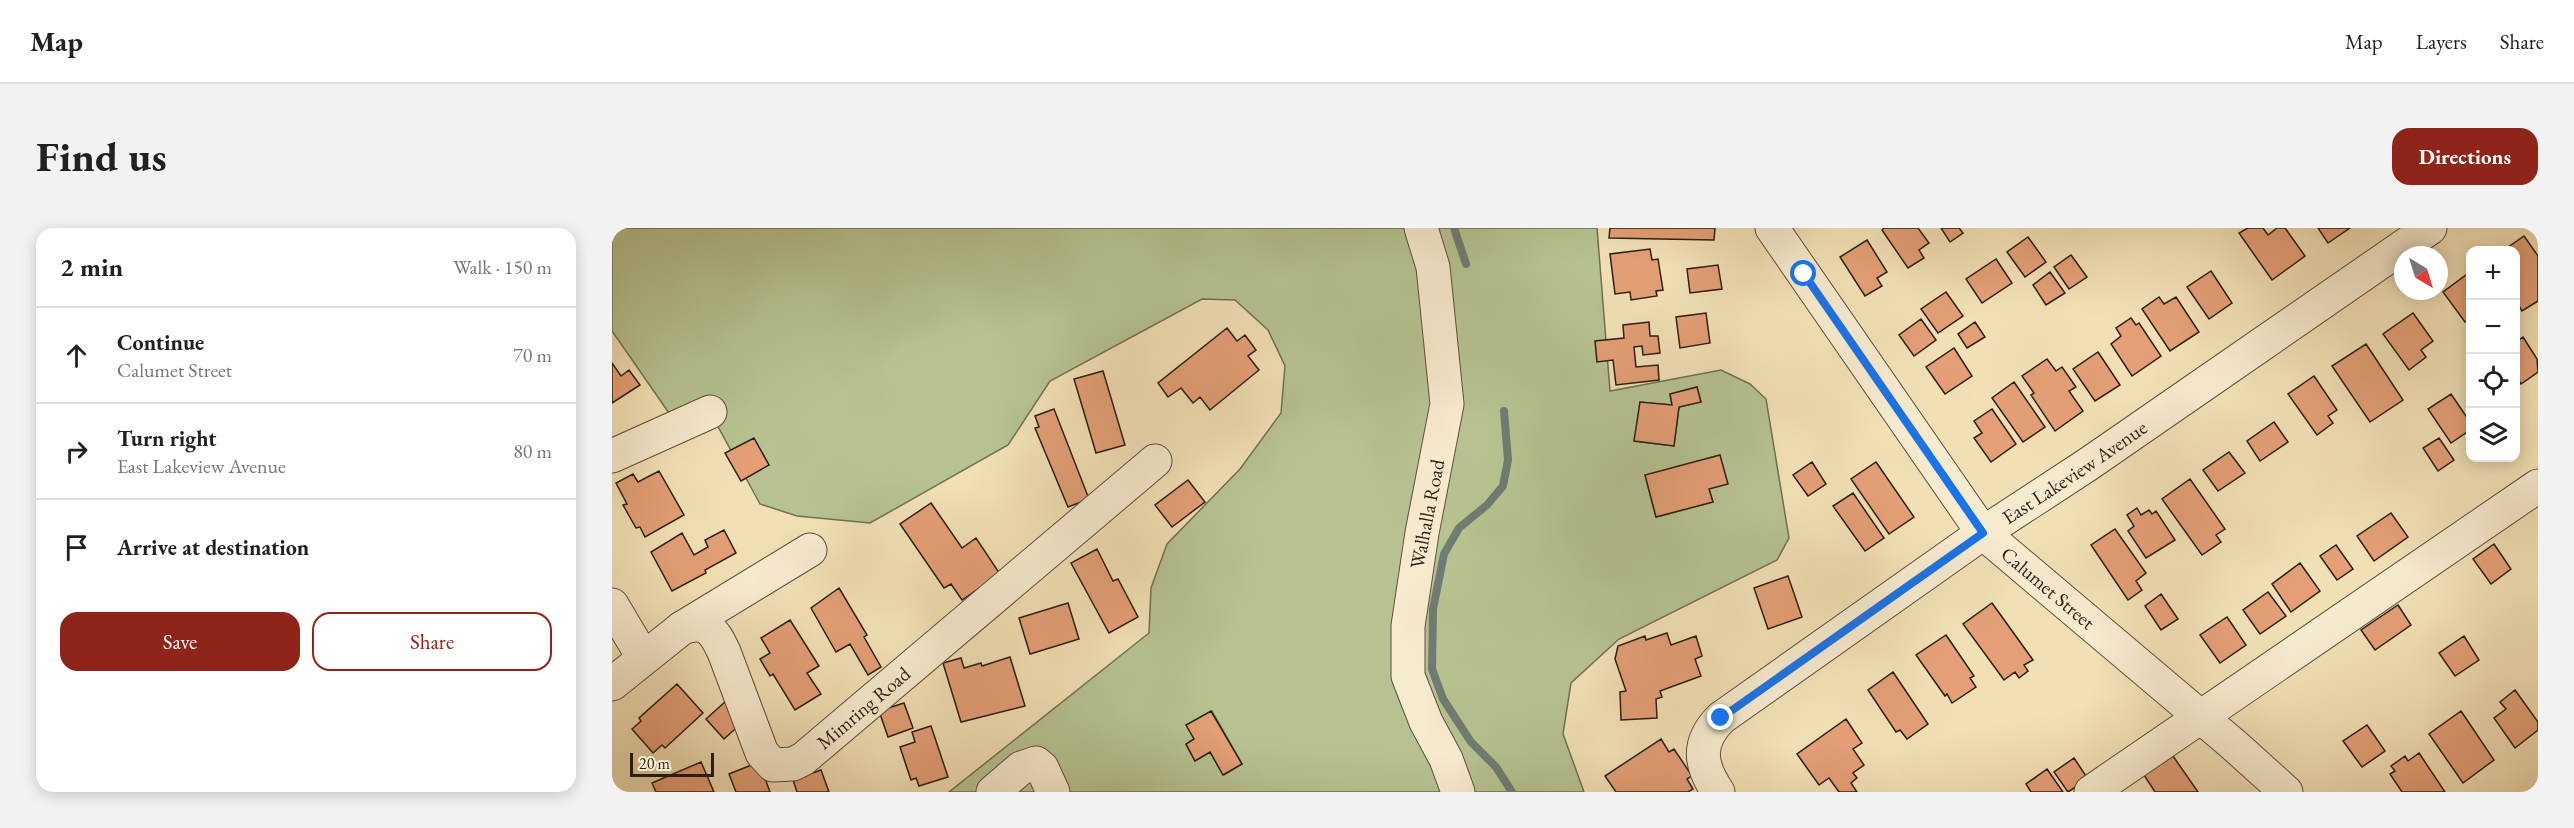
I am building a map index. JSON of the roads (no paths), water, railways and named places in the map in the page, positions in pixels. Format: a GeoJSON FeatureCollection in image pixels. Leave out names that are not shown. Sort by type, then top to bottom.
{"type":"FeatureCollection","features":[{"type":"Feature","properties":{"kind":"street","name":"Walhalla Road"},"geometry":{"type":"LineString","coordinates":[[1421,228],[1433,267],[1447,404],[1422,533],[1410,615],[1408,676],[1426,722],[1446,759],[1458,792]]}},
{"type":"Feature","properties":{"kind":"street","name":"East Lakeview Avenue"},"geometry":{"type":"LineString","coordinates":[[1718,792],[1705,768],[1702,747],[1708,730],[1721,718],[1983,533],[2087,465],[2430,228]]}},
{"type":"Feature","properties":{"kind":"street","name":"Calumet Street"},"geometry":{"type":"LineString","coordinates":[[1779,230],[1983,533],[2286,792]]}},
{"type":"Feature","properties":{"kind":"street"},"geometry":{"type":"LineString","coordinates":[[612,456],[710,412]]}},
{"type":"Feature","properties":{"kind":"street","name":"Mimring Road"},"geometry":{"type":"LineString","coordinates":[[682,628],[695,623],[708,627],[716,636],[762,753],[775,778],[803,759],[1155,461]]}},
{"type":"Feature","properties":{"kind":"street"},"geometry":{"type":"LineString","coordinates":[[2091,792],[2538,486]]}},
{"type":"Feature","properties":{"kind":"street"},"geometry":{"type":"LineString","coordinates":[[612,684],[682,628],[810,550]]}},
{"type":"Feature","properties":{"kind":"street"},"geometry":{"type":"LineString","coordinates":[[612,605],[644,657]]}},
{"type":"Feature","properties":{"kind":"street"},"geometry":{"type":"LineString","coordinates":[[993,792],[1009,776],[1033,763],[1040,765],[1053,792]]}},
{"type":"Feature","properties":{"kind":"waterway"},"geometry":{"type":"LineString","coordinates":[[1454,228],[1466,264]]}},
{"type":"Feature","properties":{"kind":"waterway"},"geometry":{"type":"LineString","coordinates":[[1504,411],[1508,460],[1503,486],[1487,505],[1459,528],[1444,554],[1433,609],[1432,669],[1443,699],[1471,742],[1496,767],[1512,792]]}}]}
